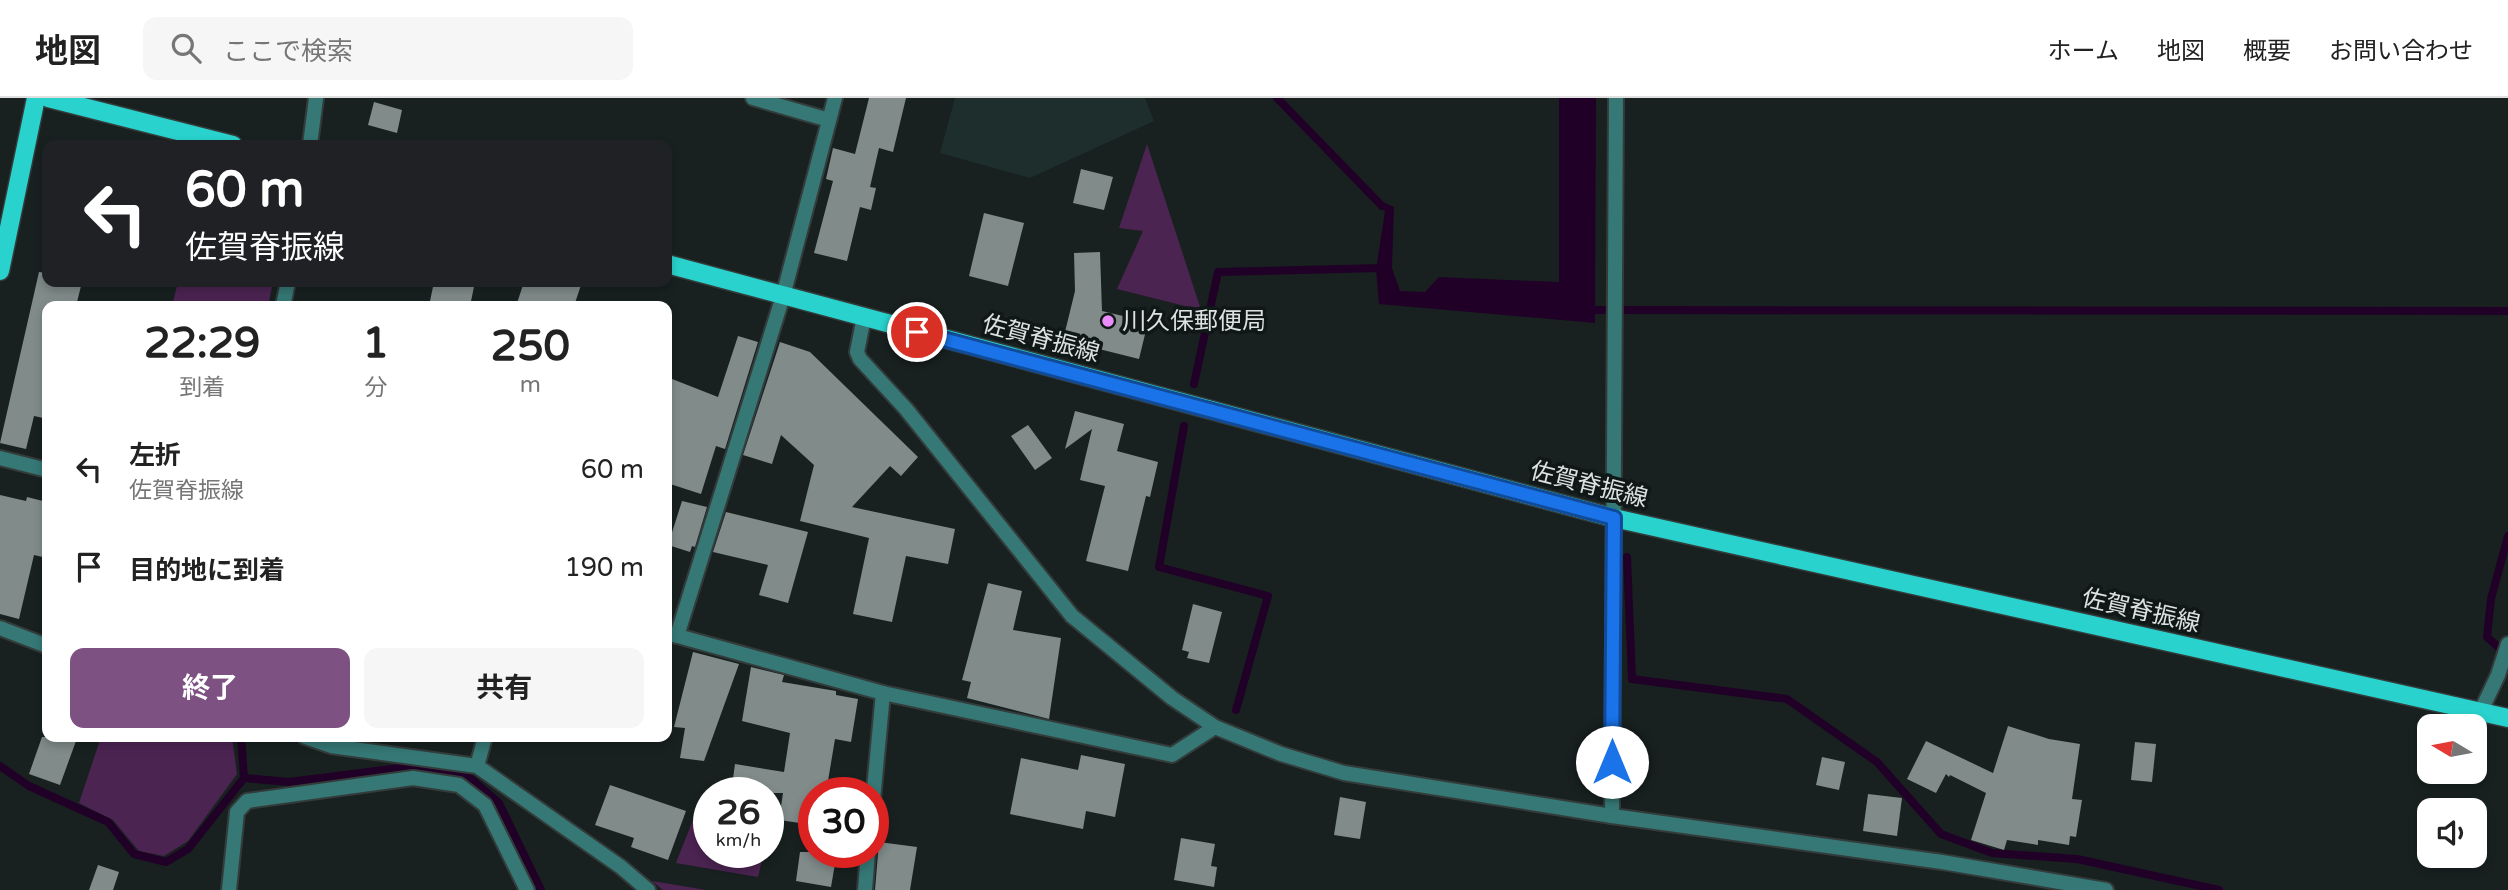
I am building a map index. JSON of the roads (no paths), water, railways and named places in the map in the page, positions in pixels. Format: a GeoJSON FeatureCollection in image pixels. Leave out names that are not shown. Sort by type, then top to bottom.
{"type":"FeatureCollection","features":[{"type":"Feature","properties":{"kind":"main road"},"geometry":{"type":"LineString","coordinates":[[0,271],[36,98]]}},
{"type":"Feature","properties":{"kind":"main road"},"geometry":{"type":"LineString","coordinates":[[48,98],[213,140]]}},
{"type":"Feature","properties":{"kind":"main road","name":"佐賀脊振線"},"geometry":{"type":"LineString","coordinates":[[672,265],[1614,518],[2508,718]]}},
{"type":"Feature","properties":{"kind":"street"},"geometry":{"type":"LineString","coordinates":[[311,140],[316,98]]}},
{"type":"Feature","properties":{"kind":"street"},"geometry":{"type":"LineString","coordinates":[[753,98],[830,120]]}},
{"type":"Feature","properties":{"kind":"street"},"geometry":{"type":"LineString","coordinates":[[835,98],[783,296],[672,634],[883,693],[1172,755],[1214,727]]}},
{"type":"Feature","properties":{"kind":"street"},"geometry":{"type":"LineString","coordinates":[[1612,816],[1616,98]]}},
{"type":"Feature","properties":{"kind":"street"},"geometry":{"type":"LineString","coordinates":[[864,317],[857,352],[860,359],[906,409],[1072,616],[1172,698],[1214,727],[1282,754],[1344,773],[1612,816],[1942,862],[2106,890]]}},
{"type":"Feature","properties":{"kind":"street"},"geometry":{"type":"LineString","coordinates":[[0,458],[42,469]]}},
{"type":"Feature","properties":{"kind":"street"},"geometry":{"type":"LineString","coordinates":[[0,628],[42,644]]}},
{"type":"Feature","properties":{"kind":"street"},"geometry":{"type":"LineString","coordinates":[[2480,713],[2498,675],[2508,644]]}},
{"type":"Feature","properties":{"kind":"street"},"geometry":{"type":"LineString","coordinates":[[875,777],[883,693]]}},
{"type":"Feature","properties":{"kind":"street"},"geometry":{"type":"LineString","coordinates":[[319,742],[331,746],[477,766],[621,867],[648,890]]}},
{"type":"Feature","properties":{"kind":"street"},"geometry":{"type":"LineString","coordinates":[[477,766],[484,742]]}},
{"type":"Feature","properties":{"kind":"street"},"geometry":{"type":"LineString","coordinates":[[229,890],[237,812],[247,801],[413,778],[459,785],[485,805],[527,890]]}},
{"type":"Feature","properties":{"kind":"street"},"geometry":{"type":"LineString","coordinates":[[865,890],[867,868]]}},
{"type":"Feature","properties":{"kind":"waterway"},"geometry":{"type":"LineString","coordinates":[[1277,98],[1382,206]]}},
{"type":"Feature","properties":{"kind":"waterway"},"geometry":{"type":"LineString","coordinates":[[1194,384],[1218,272],[1381,268]]}},
{"type":"Feature","properties":{"kind":"waterway"},"geometry":{"type":"LineString","coordinates":[[1587,310],[2508,311]]}},
{"type":"Feature","properties":{"kind":"waterway"},"geometry":{"type":"LineString","coordinates":[[1184,426],[1159,567],[1268,596],[1236,710]]}},
{"type":"Feature","properties":{"kind":"waterway"},"geometry":{"type":"LineString","coordinates":[[2507,655],[2487,637],[2491,599],[2508,536]]}},
{"type":"Feature","properties":{"kind":"waterway"},"geometry":{"type":"LineString","coordinates":[[1627,557],[1632,679],[1787,699],[1877,762],[1941,834],[1992,853],[2077,859],[2219,890]]}},
{"type":"Feature","properties":{"kind":"waterway"},"geometry":{"type":"LineString","coordinates":[[241,742],[244,778]]}},
{"type":"Feature","properties":{"kind":"waterway"},"geometry":{"type":"LineString","coordinates":[[0,766],[29,786],[108,822],[134,854],[166,862],[188,849],[244,778],[289,782],[408,767],[470,778],[499,803],[541,890]]}},
{"type":"Feature","properties":{"kind":"place","name":"川久保郵便局"},"geometry":{"type":"Point","coordinates":[1108,321]}}]}
